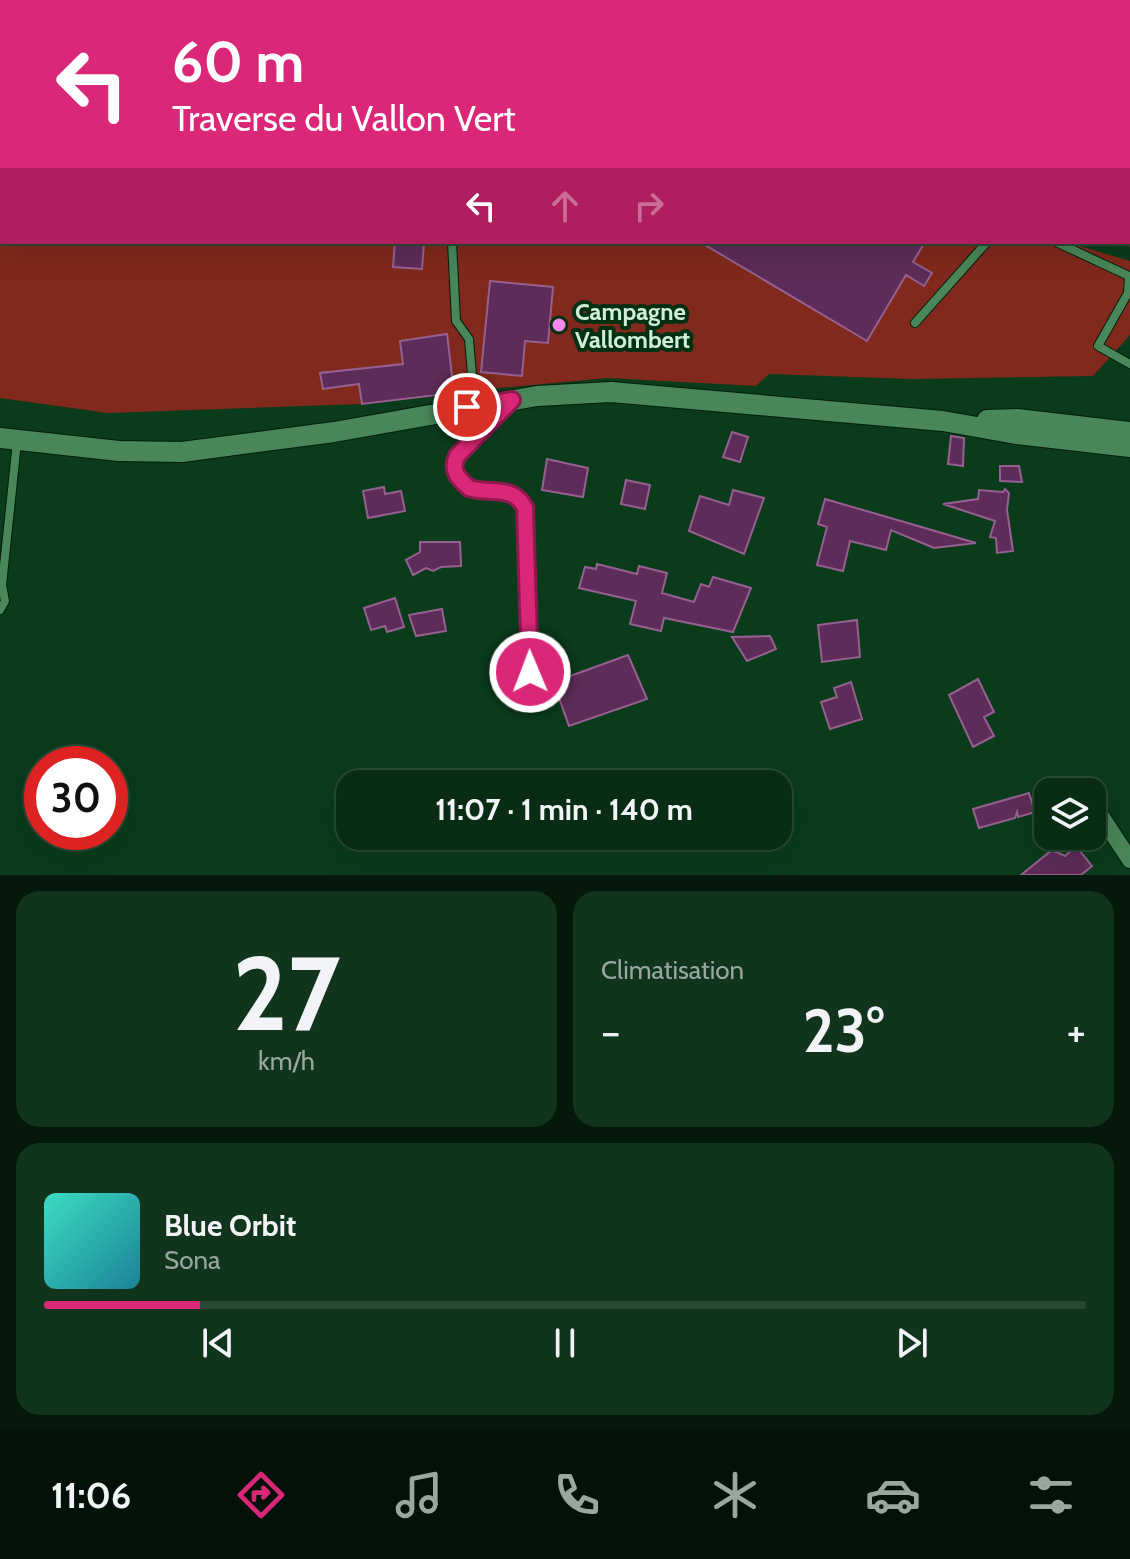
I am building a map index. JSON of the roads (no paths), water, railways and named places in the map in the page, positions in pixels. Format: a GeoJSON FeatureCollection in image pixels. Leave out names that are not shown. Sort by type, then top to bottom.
{"type":"FeatureCollection","features":[{"type":"Feature","properties":{"kind":"main road"},"geometry":{"type":"LineString","coordinates":[[8,440],[119,451],[182,452],[321,434],[512,400],[611,392],[943,421],[1016,434],[1130,447]]}},
{"type":"Feature","properties":{"kind":"main road"},"geometry":{"type":"LineString","coordinates":[[943,421],[1017,419],[1130,432]]}},
{"type":"Feature","properties":{"kind":"street"},"geometry":{"type":"LineString","coordinates":[[512,400],[457,456],[453,465],[455,473],[469,488],[509,491],[520,498],[525,508],[530,672]]}},
{"type":"Feature","properties":{"kind":"street"},"geometry":{"type":"LineString","coordinates":[[1106,823],[1130,860]]}},
{"type":"Feature","properties":{"kind":"lane"},"geometry":{"type":"LineString","coordinates":[[452,244],[456,321],[469,339],[472,375],[480,405]]}},
{"type":"Feature","properties":{"kind":"lane"},"geometry":{"type":"LineString","coordinates":[[915,323],[985,244]]}},
{"type":"Feature","properties":{"kind":"lane"},"geometry":{"type":"LineString","coordinates":[[1060,244],[1129,276],[1128,293],[1098,346],[1130,364]]}},
{"type":"Feature","properties":{"kind":"lane"},"geometry":{"type":"LineString","coordinates":[[0,610],[5,601],[2,585],[11,489],[8,440]]}},
{"type":"Feature","properties":{"kind":"lane"},"geometry":{"type":"LineString","coordinates":[[0,488],[11,489]]}},
{"type":"Feature","properties":{"kind":"place","name":"Campagne Vallombert"},"geometry":{"type":"Point","coordinates":[559,325]}}]}
